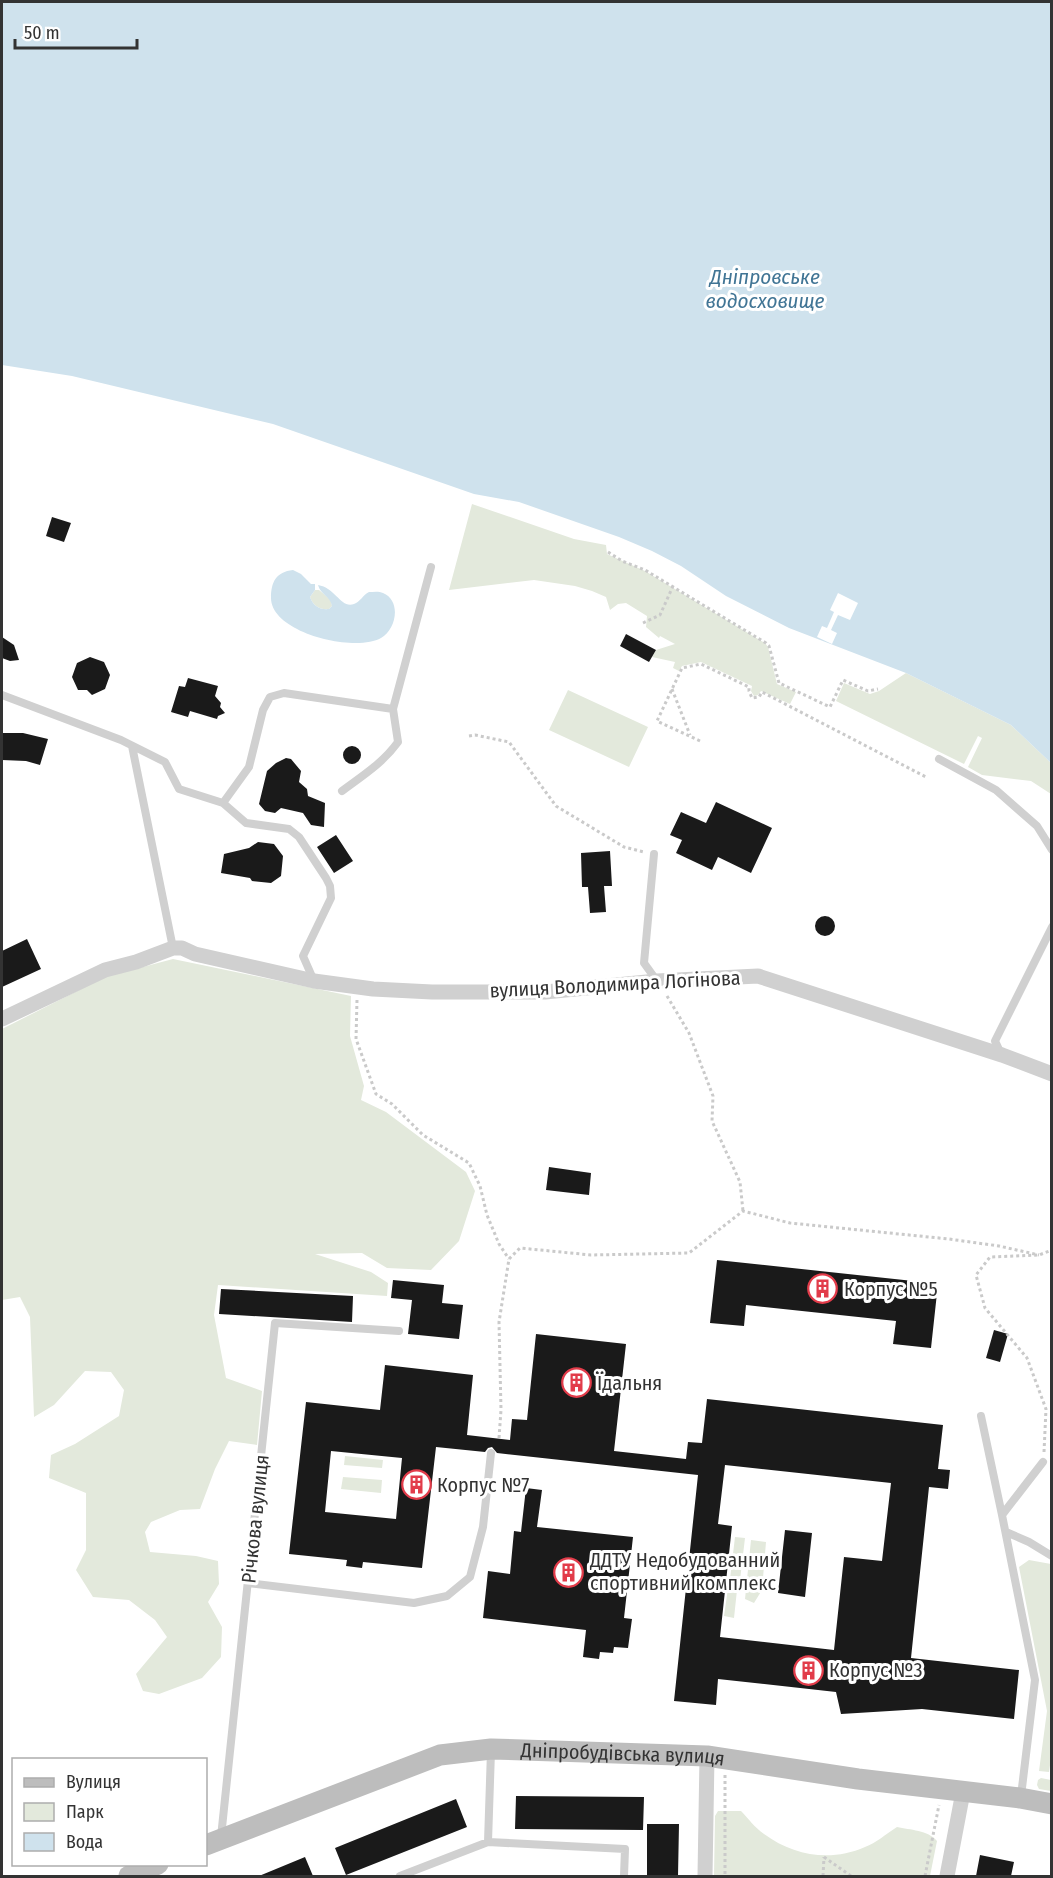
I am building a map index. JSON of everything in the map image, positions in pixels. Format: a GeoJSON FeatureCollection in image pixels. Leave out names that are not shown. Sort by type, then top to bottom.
{"type":"FeatureCollection","features":[{"type":"Feature","properties":{"kind":"street","name":"вулиця Володимира Логінова"},"geometry":{"type":"LineString","coordinates":[[173,948],[182,948],[195,954],[314,981],[357,987],[432,992],[545,992],[657,981],[758,976],[1002,1055],[1052,1074]]}},
{"type":"Feature","properties":{"kind":"street"},"geometry":{"type":"LineString","coordinates":[[2,1019],[105,970],[136,962],[173,948]]}},
{"type":"Feature","properties":{"kind":"street","name":"Дніпробудівська вулиця"},"geometry":{"type":"LineString","coordinates":[[213,1842],[440,1755],[491,1749],[716,1757],[858,1779],[1020,1798],[1052,1804]]}},
{"type":"Feature","properties":{"kind":"street"},"geometry":{"type":"LineString","coordinates":[[705,1876],[716,1757]]}},
{"type":"Feature","properties":{"kind":"street"},"geometry":{"type":"LineString","coordinates":[[947,1876],[953,1790]]}},
{"type":"Feature","properties":{"kind":"street"},"geometry":{"type":"LineString","coordinates":[[129,1876],[153,1866]]}},
{"type":"Feature","properties":{"kind":"lane"},"geometry":{"type":"LineString","coordinates":[[342,791],[376,766],[398,742],[393,709],[431,567]]}},
{"type":"Feature","properties":{"kind":"lane"},"geometry":{"type":"LineString","coordinates":[[223,803],[249,767],[263,710],[270,697],[284,693],[393,709]]}},
{"type":"Feature","properties":{"kind":"lane"},"geometry":{"type":"LineString","coordinates":[[2,695],[120,740],[165,762],[179,789],[223,803],[246,823],[289,829],[299,837],[330,886],[331,897],[303,956],[314,981]]}},
{"type":"Feature","properties":{"kind":"lane"},"geometry":{"type":"LineString","coordinates":[[132,746],[173,948]]}},
{"type":"Feature","properties":{"kind":"lane"},"geometry":{"type":"LineString","coordinates":[[939,759],[996,790],[1038,826],[1052,850]]}},
{"type":"Feature","properties":{"kind":"lane"},"geometry":{"type":"LineString","coordinates":[[654,854],[644,963],[657,981]]}},
{"type":"Feature","properties":{"kind":"lane"},"geometry":{"type":"LineString","coordinates":[[1002,1055],[995,1041],[1052,927]]}},
{"type":"Feature","properties":{"kind":"lane","name":"Річкова вулиця"},"geometry":{"type":"LineString","coordinates":[[213,1842],[249,1583],[275,1323],[399,1331]]}},
{"type":"Feature","properties":{"kind":"lane"},"geometry":{"type":"LineString","coordinates":[[981,1416],[1035,1680],[1020,1798]]}},
{"type":"Feature","properties":{"kind":"lane"},"geometry":{"type":"LineString","coordinates":[[249,1583],[414,1603],[447,1596],[470,1577],[483,1527],[491,1453]]}},
{"type":"Feature","properties":{"kind":"lane"},"geometry":{"type":"LineString","coordinates":[[1002,1515],[1043,1462]]}},
{"type":"Feature","properties":{"kind":"lane"},"geometry":{"type":"LineString","coordinates":[[1006,1532],[1052,1556]]}},
{"type":"Feature","properties":{"kind":"lane"},"geometry":{"type":"LineString","coordinates":[[488,1842],[491,1749]]}},
{"type":"Feature","properties":{"kind":"lane"},"geometry":{"type":"LineString","coordinates":[[400,1876],[488,1842],[625,1848],[624,1876]]}},
{"type":"Feature","properties":{"kind":"path"},"geometry":{"type":"LineString","coordinates":[[608,552],[673,586],[766,643],[769,646],[778,683],[830,707],[843,680],[868,692],[878,689]]}},
{"type":"Feature","properties":{"kind":"path"},"geometry":{"type":"LineString","coordinates":[[643,623],[660,615],[673,586]]}},
{"type":"Feature","properties":{"kind":"path"},"geometry":{"type":"LineString","coordinates":[[700,741],[657,721],[682,668],[701,664],[749,687],[748,691],[752,699],[759,698],[762,693],[926,777]]}},
{"type":"Feature","properties":{"kind":"path"},"geometry":{"type":"LineString","coordinates":[[672,689],[690,736]]}},
{"type":"Feature","properties":{"kind":"path"},"geometry":{"type":"LineString","coordinates":[[470,736],[476,735],[509,742],[556,806],[624,847],[654,854]]}},
{"type":"Feature","properties":{"kind":"path"},"geometry":{"type":"LineString","coordinates":[[657,981],[689,1033],[709,1085],[713,1096],[712,1121],[740,1182],[743,1211]]}},
{"type":"Feature","properties":{"kind":"path"},"geometry":{"type":"LineString","coordinates":[[357,987],[356,1039],[376,1094],[392,1104],[423,1135],[469,1163],[480,1185],[487,1215],[499,1244],[509,1259]]}},
{"type":"Feature","properties":{"kind":"path"},"geometry":{"type":"LineString","coordinates":[[743,1211],[790,1223],[949,1239],[999,1246],[1039,1255]]}},
{"type":"Feature","properties":{"kind":"path"},"geometry":{"type":"LineString","coordinates":[[499,1438],[501,1410],[499,1322],[509,1259],[520,1248],[591,1255],[689,1253],[743,1211]]}},
{"type":"Feature","properties":{"kind":"path"},"geometry":{"type":"LineString","coordinates":[[1043,1462],[1046,1409],[1027,1358],[985,1308],[976,1275],[990,1257],[1039,1255],[1052,1250]]}},
{"type":"Feature","properties":{"kind":"path"},"geometry":{"type":"LineString","coordinates":[[716,1757],[725,1876]]}},
{"type":"Feature","properties":{"kind":"path"},"geometry":{"type":"LineString","coordinates":[[925,1876],[953,1790]]}},
{"type":"Feature","properties":{"kind":"path"},"geometry":{"type":"LineString","coordinates":[[823,1876],[824,1857],[851,1876]]}},
{"type":"Feature","properties":{"kind":"green space"},"geometry":{"type":"Polygon","coordinates":[[[472,504],[574,539],[606,545],[607,554],[645,571],[765,643],[777,684],[796,692],[790,704],[761,691],[754,696],[751,691],[752,686],[701,662],[682,666],[679,671],[673,668],[675,662],[652,657],[656,650],[675,644],[660,636],[659,638],[646,627],[647,616],[626,603],[618,604],[610,610],[606,597],[592,591],[534,580],[449,590],[472,504]]]}},
{"type":"Feature","properties":{"kind":"green space"},"geometry":{"type":"Polygon","coordinates":[[[315,590],[319,590],[331,600],[332,606],[329,609],[320,608],[313,603],[310,597],[315,590]]]}},
{"type":"Feature","properties":{"kind":"green space"},"geometry":{"type":"Polygon","coordinates":[[[906,673],[1011,725],[1051,763],[1051,794],[1031,781],[982,775],[968,767],[982,738],[978,736],[964,764],[836,701],[844,683],[870,694],[879,691],[906,673]]]}},
{"type":"Feature","properties":{"kind":"green space"},"geometry":{"type":"Polygon","coordinates":[[[568,690],[648,727],[629,767],[549,730],[568,690]]]}},
{"type":"Feature","properties":{"kind":"green space"},"geometry":{"type":"Polygon","coordinates":[[[173,959],[351,996],[350,1036],[364,1086],[361,1100],[386,1112],[466,1172],[475,1191],[459,1241],[431,1270],[387,1268],[362,1253],[315,1254],[371,1272],[388,1283],[387,1296],[218,1285],[214,1315],[226,1378],[262,1391],[257,1445],[229,1441],[215,1469],[200,1509],[180,1510],[151,1522],[145,1532],[150,1552],[196,1556],[218,1561],[219,1584],[208,1602],[222,1627],[221,1657],[202,1678],[159,1694],[143,1691],[136,1674],[167,1637],[155,1620],[129,1600],[93,1597],[76,1570],[86,1550],[86,1493],[49,1478],[51,1455],[75,1444],[119,1416],[124,1390],[111,1372],[85,1371],[54,1405],[34,1417],[30,1317],[20,1297],[2,1300],[2,1029],[105,977],[173,959]]]}},
{"type":"Feature","properties":{"kind":"green space"},"geometry":{"type":"Polygon","coordinates":[[[345,1456],[383,1460],[382,1468],[344,1465],[345,1456]]]}},
{"type":"Feature","properties":{"kind":"green space"},"geometry":{"type":"Polygon","coordinates":[[[343,1477],[382,1480],[381,1493],[341,1489],[343,1477]]]}},
{"type":"Feature","properties":{"kind":"green space"},"geometry":{"type":"Polygon","coordinates":[[[735,1537],[745,1538],[740,1580],[730,1579],[735,1537]]]}},
{"type":"Feature","properties":{"kind":"green space"},"geometry":{"type":"Polygon","coordinates":[[[751,1540],[766,1542],[762,1590],[754,1603],[745,1599],[751,1540]]]}},
{"type":"Feature","properties":{"kind":"green space"},"geometry":{"type":"Polygon","coordinates":[[[1029,1560],[1051,1564],[1052,1751],[1049,1772],[1039,1771],[1047,1711],[1019,1567],[1029,1560]]]}},
{"type":"Feature","properties":{"kind":"green space"},"geometry":{"type":"Polygon","coordinates":[[[728,1588],[737,1590],[734,1618],[724,1616],[728,1588]]]}},
{"type":"Feature","properties":{"kind":"green space"},"geometry":{"type":"Polygon","coordinates":[[[1041,1778],[1051,1780],[1051,1791],[1039,1789],[1037,1785],[1041,1778]]]}},
{"type":"Feature","properties":{"kind":"green space"},"geometry":{"type":"Polygon","coordinates":[[[718,1811],[741,1811],[764,1834],[800,1852],[813,1854],[852,1852],[873,1843],[897,1827],[924,1833],[937,1841],[930,1876],[714,1876],[715,1816],[718,1811]]]}},
{"type":"Feature","properties":{"kind":"water","name":"Дніпровське водосховище"},"geometry":{"type":"Polygon","coordinates":[[[2,2],[1051,2],[1051,763],[1011,725],[906,673],[789,628],[726,596],[681,566],[619,537],[519,502],[474,494],[273,424],[72,376],[2,365],[2,2]]]}},
{"type":"Feature","properties":{"kind":"water"},"geometry":{"type":"Polygon","coordinates":[[[293,570],[311,584],[315,584],[315,590],[310,597],[317,607],[323,609],[329,609],[332,606],[318,585],[349,605],[356,603],[369,592],[383,593],[393,602],[395,609],[390,629],[381,638],[369,642],[353,643],[316,637],[299,630],[285,621],[275,610],[271,598],[273,583],[276,579],[282,573],[293,570]]]}},
{"type":"Feature","properties":{"kind":"pier"},"geometry":{"type":"Polygon","coordinates":[[[838,593],[858,603],[850,620],[838,615],[831,630],[837,633],[832,644],[817,637],[822,626],[827,628],[834,612],[830,610],[838,593]]]}},
{"type":"Feature","properties":{"kind":"building"},"geometry":{"type":"Polygon","coordinates":[[[52,517],[71,523],[64,542],[46,536],[52,517]]]}},
{"type":"Feature","properties":{"kind":"building"},"geometry":{"type":"Polygon","coordinates":[[[626,634],[656,650],[649,662],[620,646],[626,634]]]}},
{"type":"Feature","properties":{"kind":"building"},"geometry":{"type":"Polygon","coordinates":[[[2,637],[14,645],[19,660],[10,661],[2,658],[2,637]]]}},
{"type":"Feature","properties":{"kind":"building"},"geometry":{"type":"Polygon","coordinates":[[[90,657],[104,662],[110,675],[105,689],[92,695],[87,690],[78,690],[72,677],[77,663],[90,657]]]}},
{"type":"Feature","properties":{"kind":"building"},"geometry":{"type":"Polygon","coordinates":[[[188,678],[218,686],[215,696],[225,713],[217,719],[190,711],[188,717],[171,712],[179,686],[185,687],[188,678]]]}},
{"type":"Feature","properties":{"kind":"building"},"geometry":{"type":"Polygon","coordinates":[[[2,733],[23,733],[48,739],[40,765],[26,761],[2,760],[2,733]]]}},
{"type":"Feature","properties":{"kind":"building"},"geometry":{"type":"Polygon","coordinates":[[[352,746],[358,749],[361,755],[358,761],[352,764],[346,761],[343,755],[346,749],[352,746]]]}},
{"type":"Feature","properties":{"kind":"building"},"geometry":{"type":"Polygon","coordinates":[[[286,758],[291,759],[301,771],[299,782],[307,789],[308,796],[325,803],[324,827],[311,825],[303,813],[281,808],[275,813],[265,811],[259,804],[267,771],[286,758]]]}},
{"type":"Feature","properties":{"kind":"building"},"geometry":{"type":"Polygon","coordinates":[[[716,802],[772,828],[751,873],[718,857],[712,870],[676,853],[682,840],[670,835],[681,812],[706,823],[716,802]]]}},
{"type":"Feature","properties":{"kind":"building"},"geometry":{"type":"Polygon","coordinates":[[[336,835],[353,861],[334,873],[317,847],[336,835]]]}},
{"type":"Feature","properties":{"kind":"building"},"geometry":{"type":"Polygon","coordinates":[[[258,842],[274,844],[283,856],[281,876],[271,883],[221,873],[224,854],[249,848],[258,842]]]}},
{"type":"Feature","properties":{"kind":"building"},"geometry":{"type":"Polygon","coordinates":[[[610,851],[612,886],[604,886],[606,912],[590,913],[588,887],[582,887],[581,853],[610,851]]]}},
{"type":"Feature","properties":{"kind":"building"},"geometry":{"type":"Polygon","coordinates":[[[821,916],[829,916],[835,922],[835,930],[829,936],[821,936],[815,930],[815,922],[821,916]]]}},
{"type":"Feature","properties":{"kind":"building"},"geometry":{"type":"Polygon","coordinates":[[[27,939],[41,969],[2,987],[2,951],[27,939]]]}},
{"type":"Feature","properties":{"kind":"building"},"geometry":{"type":"Polygon","coordinates":[[[549,1167],[591,1173],[589,1195],[546,1190],[549,1167]]]}},
{"type":"Feature","properties":{"kind":"building"},"geometry":{"type":"Polygon","coordinates":[[[717,1260],[932,1283],[931,1292],[937,1293],[931,1348],[893,1344],[896,1321],[746,1305],[744,1326],[710,1323],[717,1260]]]}},
{"type":"Feature","properties":{"kind":"building"},"geometry":{"type":"Polygon","coordinates":[[[393,1280],[444,1285],[442,1303],[463,1305],[459,1339],[408,1334],[412,1300],[391,1298],[393,1280]]]}},
{"type":"Feature","properties":{"kind":"building"},"geometry":{"type":"Polygon","coordinates":[[[221,1289],[353,1296],[352,1322],[219,1314],[221,1289]]]}},
{"type":"Feature","properties":{"kind":"building"},"geometry":{"type":"Polygon","coordinates":[[[994,1330],[1008,1334],[1000,1362],[986,1358],[994,1330]]]}},
{"type":"Feature","properties":{"kind":"building"},"geometry":{"type":"Polygon","coordinates":[[[536,1334],[626,1344],[614,1451],[686,1459],[688,1442],[702,1443],[707,1399],[943,1425],[938,1469],[950,1470],[948,1489],[929,1487],[911,1658],[1019,1670],[1014,1719],[922,1709],[841,1714],[836,1692],[718,1679],[716,1705],[674,1701],[698,1475],[497,1453],[492,1447],[485,1452],[436,1447],[422,1568],[363,1562],[362,1568],[346,1566],[347,1560],[289,1554],[306,1402],[380,1410],[385,1365],[473,1375],[467,1435],[510,1440],[512,1419],[527,1420],[536,1334]],[[331,1451],[325,1512],[396,1519],[402,1458],[331,1451]],[[725,1465],[718,1524],[732,1526],[720,1637],[834,1650],[844,1557],[882,1561],[891,1483],[725,1465]]]}},
{"type":"Feature","properties":{"kind":"building","name":"ДДТУ Недобудованний спортивний комплекс"},"geometry":{"type":"Polygon","coordinates":[[[526,1488],[542,1490],[537,1527],[633,1537],[624,1618],[632,1619],[628,1648],[614,1647],[613,1653],[600,1652],[599,1659],[583,1657],[586,1630],[483,1618],[488,1571],[510,1574],[514,1531],[521,1532],[526,1488]]]}},
{"type":"Feature","properties":{"kind":"building"},"geometry":{"type":"Polygon","coordinates":[[[785,1530],[812,1533],[805,1597],[778,1593],[785,1530]]]}},
{"type":"Feature","properties":{"kind":"building"},"geometry":{"type":"Polygon","coordinates":[[[516,1796],[644,1797],[643,1830],[515,1829],[516,1796]]]}},
{"type":"Feature","properties":{"kind":"building"},"geometry":{"type":"Polygon","coordinates":[[[456,1799],[467,1827],[346,1875],[335,1848],[456,1799]]]}},
{"type":"Feature","properties":{"kind":"building"},"geometry":{"type":"Polygon","coordinates":[[[647,1824],[679,1824],[678,1876],[647,1876],[647,1824]]]}},
{"type":"Feature","properties":{"kind":"building"},"geometry":{"type":"Polygon","coordinates":[[[980,1855],[1014,1862],[1011,1876],[976,1876],[980,1855]]]}},
{"type":"Feature","properties":{"kind":"building"},"geometry":{"type":"Polygon","coordinates":[[[305,1857],[313,1876],[259,1876],[305,1857]]]}},
{"type":"Feature","properties":{"kind":"place","name":"Корпус №5"},"geometry":{"type":"Point","coordinates":[823,1289]}},
{"type":"Feature","properties":{"kind":"place","name":"Їдальня"},"geometry":{"type":"Point","coordinates":[576,1383]}},
{"type":"Feature","properties":{"kind":"place","name":"Корпус №7"},"geometry":{"type":"Point","coordinates":[416,1485]}},
{"type":"Feature","properties":{"kind":"place","name":"ДДТУ Недобудованний спортивний комплекс"},"geometry":{"type":"Point","coordinates":[569,1572]}},
{"type":"Feature","properties":{"kind":"place","name":"Корпус №3"},"geometry":{"type":"Point","coordinates":[808,1670]}}]}
